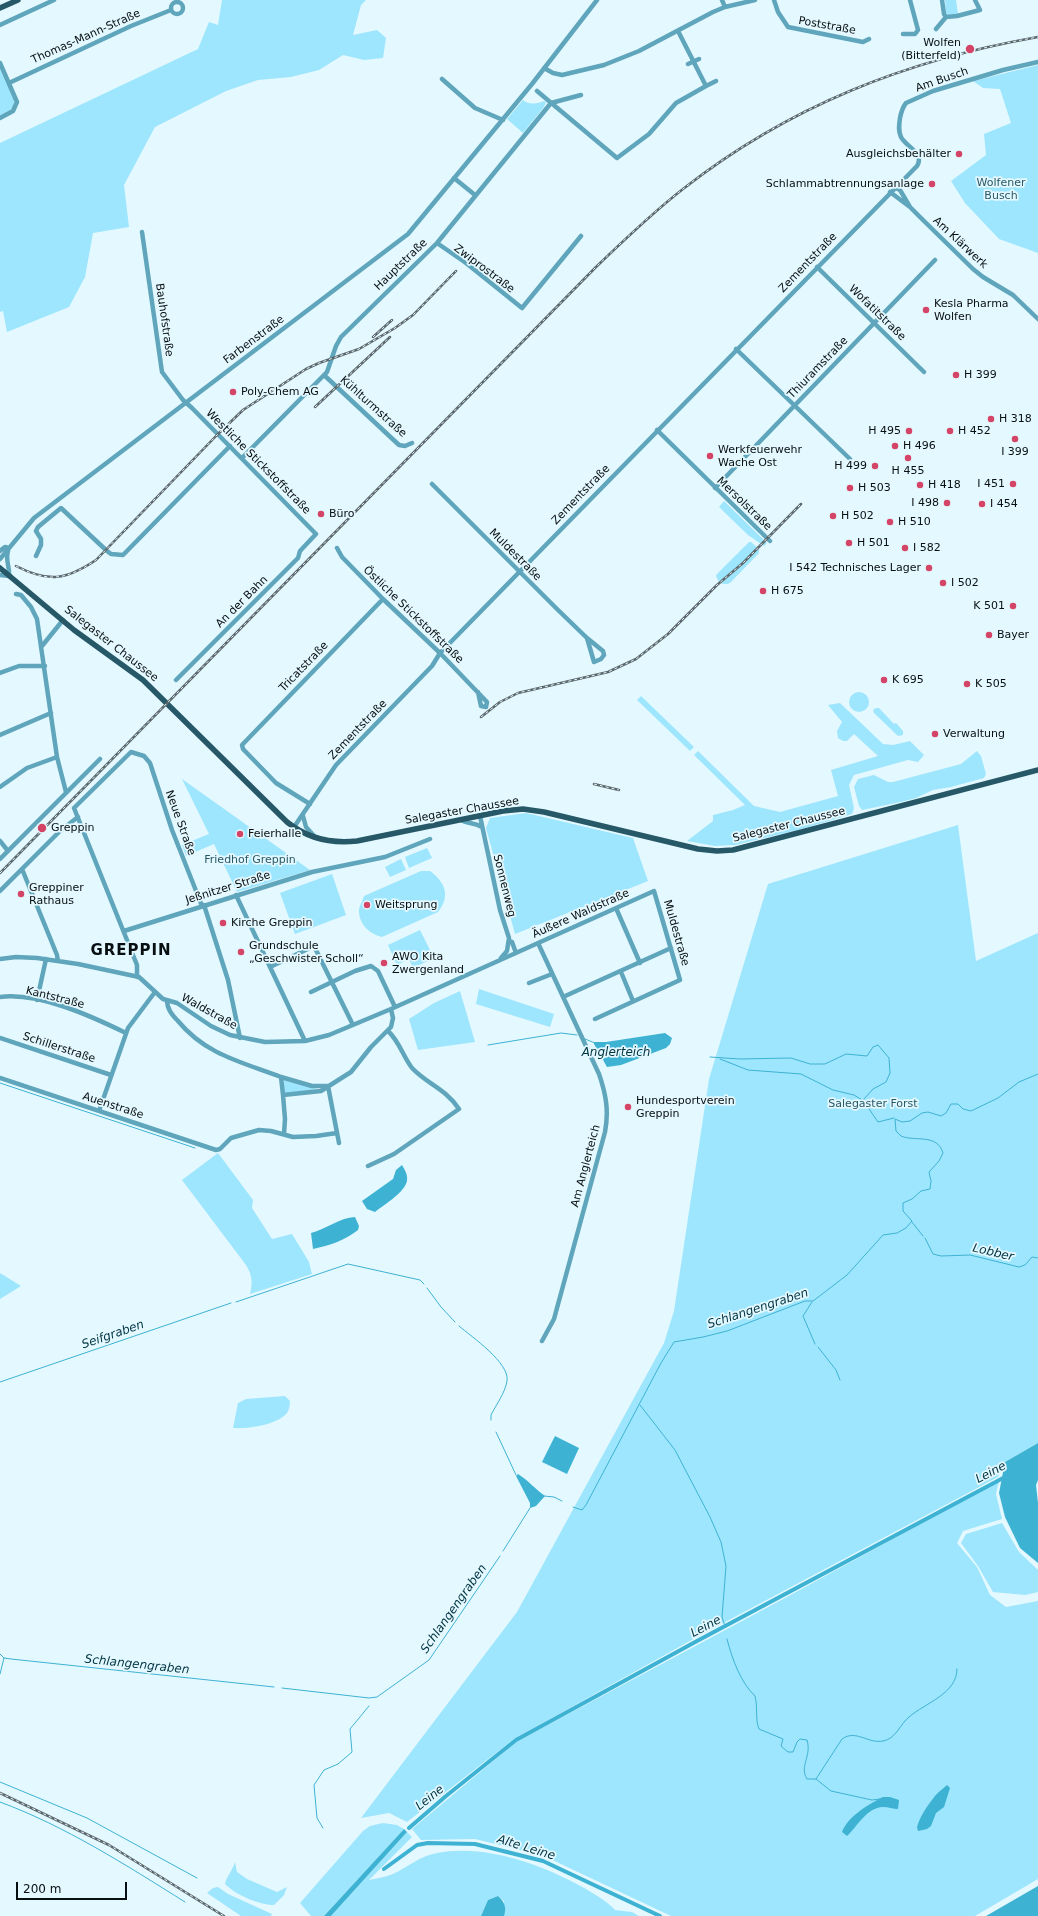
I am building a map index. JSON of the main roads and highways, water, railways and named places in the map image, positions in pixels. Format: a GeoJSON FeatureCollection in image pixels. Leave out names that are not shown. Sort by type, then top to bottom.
{"type":"FeatureCollection","features":[{"type":"Feature","properties":{"kind":"main road"},"geometry":{"type":"LineString","coordinates":[[0,8],[18,0]]}},
{"type":"Feature","properties":{"kind":"main road","name":"Salegaster Chaussee"},"geometry":{"type":"LineString","coordinates":[[0,568],[63,620],[143,680],[294,827],[315,837],[334,841],[357,840],[509,810],[529,810],[707,850],[737,850],[1038,770]]}},
{"type":"Feature","properties":{"kind":"water","name":"Anglerteich"},"geometry":{"type":"Polygon","coordinates":[[[665,1033],[672,1038],[670,1044],[666,1048],[621,1065],[607,1067],[594,1044],[594,1042],[606,1042],[665,1033]]]}},
{"type":"Feature","properties":{"kind":"water"},"geometry":{"type":"Polygon","coordinates":[[[402,1165],[406,1173],[407,1181],[402,1190],[375,1212],[367,1209],[362,1201],[393,1179],[396,1170],[402,1165]]]}},
{"type":"Feature","properties":{"kind":"water"},"geometry":{"type":"Polygon","coordinates":[[[355,1217],[359,1226],[358,1230],[337,1242],[313,1249],[311,1233],[343,1219],[355,1217]]]}},
{"type":"Feature","properties":{"kind":"water"},"geometry":{"type":"Polygon","coordinates":[[[555,1436],[579,1448],[567,1474],[542,1462],[555,1436]]]}},
{"type":"Feature","properties":{"kind":"water"},"geometry":{"type":"Polygon","coordinates":[[[1038,1443],[1038,1480],[1036,1485],[1038,1503],[1038,1563],[1020,1548],[1005,1517],[999,1493],[1005,1462],[1038,1443]]]}},
{"type":"Feature","properties":{"kind":"water"},"geometry":{"type":"Polygon","coordinates":[[[518,1474],[545,1496],[536,1506],[530,1508],[530,1503],[516,1476],[518,1474]]]}},
{"type":"Feature","properties":{"kind":"water"},"geometry":{"type":"Polygon","coordinates":[[[947,1785],[950,1788],[944,1807],[936,1813],[931,1826],[927,1829],[918,1831],[917,1827],[924,1811],[936,1795],[947,1785]]]}},
{"type":"Feature","properties":{"kind":"water"},"geometry":{"type":"Polygon","coordinates":[[[883,1797],[890,1797],[899,1800],[898,1809],[885,1807],[872,1810],[847,1836],[842,1832],[854,1816],[865,1807],[883,1797]]]}},
{"type":"Feature","properties":{"kind":"water"},"geometry":{"type":"Polygon","coordinates":[[[404,1829],[407,1832],[331,1916],[324,1916],[404,1829]]]}},
{"type":"Feature","properties":{"kind":"water"},"geometry":{"type":"Polygon","coordinates":[[[1038,1886],[1038,1916],[986,1916],[993,1912],[1038,1886]]]}},
{"type":"Feature","properties":{"kind":"water"},"geometry":{"type":"Polygon","coordinates":[[[498,1896],[504,1904],[504,1916],[481,1916],[488,1900],[498,1896]]]}},
{"type":"Feature","properties":{"kind":"waterway"},"geometry":{"type":"LineString","coordinates":[[488,1045],[561,1033],[577,1035]]}},
{"type":"Feature","properties":{"kind":"waterway"},"geometry":{"type":"LineString","coordinates":[[585,1039],[595,1043]]}},
{"type":"Feature","properties":{"kind":"waterway"},"geometry":{"type":"LineString","coordinates":[[710,1057],[740,1059],[791,1058],[810,1064],[825,1064],[846,1054],[867,1056],[873,1047],[878,1045],[889,1058],[890,1073],[886,1082],[873,1089],[863,1100],[878,1122],[894,1118]]}},
{"type":"Feature","properties":{"kind":"waterway"},"geometry":{"type":"LineString","coordinates":[[720,1059],[748,1070],[801,1074],[833,1090],[854,1095],[862,1100]]}},
{"type":"Feature","properties":{"kind":"waterway","name":"Schlangengraben"},"geometry":{"type":"LineString","coordinates":[[573,1507],[582,1510],[586,1505],[661,1363],[674,1342],[727,1331],[805,1301],[813,1301],[847,1275],[883,1235],[897,1233],[906,1228],[912,1221],[903,1211],[903,1203],[912,1199],[921,1191],[930,1189],[931,1181],[929,1172],[939,1161],[943,1153],[940,1147],[931,1140],[901,1136],[896,1131],[895,1119],[902,1122],[910,1121],[922,1113],[928,1112],[941,1116],[946,1113],[951,1104],[958,1104],[963,1109],[971,1111],[998,1098],[1019,1082],[1038,1074]]}},
{"type":"Feature","properties":{"kind":"waterway"},"geometry":{"type":"LineString","coordinates":[[0,1083],[195,1148]]}},
{"type":"Feature","properties":{"kind":"waterway","name":"Lobber"},"geometry":{"type":"LineString","coordinates":[[912,1222],[923,1236]]}},
{"type":"Feature","properties":{"kind":"waterway","name":"Lobber"},"geometry":{"type":"LineString","coordinates":[[925,1238],[933,1254],[941,1256],[970,1255],[1019,1267],[1025,1265],[1032,1257],[1038,1258]]}},
{"type":"Feature","properties":{"kind":"waterway","name":"Seifgraben"},"geometry":{"type":"LineString","coordinates":[[236,1302],[348,1264],[420,1280],[424,1284]]}},
{"type":"Feature","properties":{"kind":"waterway","name":"Seifgraben"},"geometry":{"type":"LineString","coordinates":[[427,1288],[441,1307],[455,1322]]}},
{"type":"Feature","properties":{"kind":"waterway"},"geometry":{"type":"LineString","coordinates":[[812,1302],[803,1316],[815,1344]]}},
{"type":"Feature","properties":{"kind":"waterway","name":"Seifgraben"},"geometry":{"type":"LineString","coordinates":[[0,1382],[231,1303]]}},
{"type":"Feature","properties":{"kind":"waterway","name":"Seifgraben"},"geometry":{"type":"LineString","coordinates":[[459,1326],[481,1343],[497,1359],[503,1366],[506,1374],[506,1385],[491,1415],[491,1420]]}},
{"type":"Feature","properties":{"kind":"waterway"},"geometry":{"type":"LineString","coordinates":[[818,1347],[836,1370],[840,1380]]}},
{"type":"Feature","properties":{"kind":"waterway"},"geometry":{"type":"LineString","coordinates":[[640,1405],[675,1450],[710,1517],[721,1542],[726,1566],[722,1617],[725,1626]]}},
{"type":"Feature","properties":{"kind":"waterway","name":"Seifgraben"},"geometry":{"type":"LineString","coordinates":[[496,1432],[516,1475]]}},
{"type":"Feature","properties":{"kind":"waterway","name":"Leine"},"geometry":{"type":"LineString","coordinates":[[409,1828],[446,1796],[516,1740],[697,1641],[1005,1477]]}},
{"type":"Feature","properties":{"kind":"waterway","name":"Schlangengraben"},"geometry":{"type":"LineString","coordinates":[[544,1496],[554,1497],[562,1501]]}},
{"type":"Feature","properties":{"kind":"waterway","name":"Schlangengraben"},"geometry":{"type":"LineString","coordinates":[[503,1551],[530,1508]]}},
{"type":"Feature","properties":{"kind":"waterway","name":"Schlangengraben"},"geometry":{"type":"LineString","coordinates":[[282,1688],[369,1698],[377,1697],[429,1660],[500,1556]]}},
{"type":"Feature","properties":{"kind":"waterway"},"geometry":{"type":"LineString","coordinates":[[727,1639],[741,1678],[755,1696],[759,1729],[783,1739],[781,1746],[788,1752],[793,1752],[797,1742],[800,1739],[807,1740],[808,1751],[804,1770],[807,1779],[816,1779],[831,1791],[872,1800],[880,1799]]}},
{"type":"Feature","properties":{"kind":"waterway","name":"Schlangengraben"},"geometry":{"type":"LineString","coordinates":[[0,1654],[4,1658],[11,1659],[274,1687]]}},
{"type":"Feature","properties":{"kind":"waterway"},"geometry":{"type":"LineString","coordinates":[[0,1674],[4,1658]]}},
{"type":"Feature","properties":{"kind":"waterway"},"geometry":{"type":"LineString","coordinates":[[816,1779],[842,1739],[847,1736],[857,1736],[872,1741],[887,1740],[895,1734],[909,1717],[939,1697],[952,1685],[956,1678],[957,1669]]}},
{"type":"Feature","properties":{"kind":"waterway"},"geometry":{"type":"LineString","coordinates":[[323,1828],[317,1818],[314,1785],[324,1770],[338,1764],[352,1752],[350,1729],[369,1706]]}},
{"type":"Feature","properties":{"kind":"waterway"},"geometry":{"type":"LineString","coordinates":[[0,1782],[87,1818],[197,1878]]}},
{"type":"Feature","properties":{"kind":"waterway"},"geometry":{"type":"LineString","coordinates":[[0,1802],[72,1834],[118,1860],[185,1902]]}},
{"type":"Feature","properties":{"kind":"waterway","name":"Alte Leine"},"geometry":{"type":"LineString","coordinates":[[384,1869],[417,1845],[428,1843],[475,1844],[543,1861],[660,1916]]}},
{"type":"Feature","properties":{"kind":"railway"},"geometry":{"type":"LineString","coordinates":[[0,873],[595,268],[671,198],[723,160],[765,133],[807,110],[851,90],[896,73],[942,59],[1038,37]]}},
{"type":"Feature","properties":{"kind":"railway"},"geometry":{"type":"LineString","coordinates":[[16,566],[38,575],[57,577],[75,572],[96,560],[243,410],[306,369],[359,349],[395,328],[413,315],[456,271]]}},
{"type":"Feature","properties":{"kind":"railway"},"geometry":{"type":"LineString","coordinates":[[373,337],[392,320]]}},
{"type":"Feature","properties":{"kind":"railway"},"geometry":{"type":"LineString","coordinates":[[315,407],[390,337]]}},
{"type":"Feature","properties":{"kind":"railway"},"geometry":{"type":"LineString","coordinates":[[481,717],[500,702],[518,693],[608,672],[636,659],[668,634],[717,585],[743,563],[801,504]]}},
{"type":"Feature","properties":{"kind":"railway"},"geometry":{"type":"LineString","coordinates":[[594,784],[619,790]]}},
{"type":"Feature","properties":{"kind":"railway"},"geometry":{"type":"LineString","coordinates":[[0,1793],[109,1845],[224,1916]]}},
{"type":"Feature","properties":{"kind":"place","name":"Wolfen (Bitterfeld)"},"geometry":{"type":"Point","coordinates":[970,49]}},
{"type":"Feature","properties":{"kind":"place","name":"Ausgleichsbehälter"},"geometry":{"type":"Point","coordinates":[959,154]}},
{"type":"Feature","properties":{"kind":"place","name":"Schlammabtrennungsanlage"},"geometry":{"type":"Point","coordinates":[932,184]}},
{"type":"Feature","properties":{"kind":"place","name":"Kesla Pharma Wolfen"},"geometry":{"type":"Point","coordinates":[926,310]}},
{"type":"Feature","properties":{"kind":"place","name":"H 399"},"geometry":{"type":"Point","coordinates":[956,375]}},
{"type":"Feature","properties":{"kind":"place","name":"Poly-Chem AG"},"geometry":{"type":"Point","coordinates":[233,392]}},
{"type":"Feature","properties":{"kind":"place","name":"H 318"},"geometry":{"type":"Point","coordinates":[991,419]}},
{"type":"Feature","properties":{"kind":"place","name":"H 495"},"geometry":{"type":"Point","coordinates":[909,431]}},
{"type":"Feature","properties":{"kind":"place","name":"H 452"},"geometry":{"type":"Point","coordinates":[950,431]}},
{"type":"Feature","properties":{"kind":"place","name":"I 399"},"geometry":{"type":"Point","coordinates":[1015,439]}},
{"type":"Feature","properties":{"kind":"place","name":"H 496"},"geometry":{"type":"Point","coordinates":[895,446]}},
{"type":"Feature","properties":{"kind":"place","name":"Werkfeuerwehr Wache Ost"},"geometry":{"type":"Point","coordinates":[710,456]}},
{"type":"Feature","properties":{"kind":"place","name":"H 455"},"geometry":{"type":"Point","coordinates":[908,458]}},
{"type":"Feature","properties":{"kind":"place","name":"H 499"},"geometry":{"type":"Point","coordinates":[875,466]}},
{"type":"Feature","properties":{"kind":"place","name":"I 451"},"geometry":{"type":"Point","coordinates":[1013,484]}},
{"type":"Feature","properties":{"kind":"place","name":"H 418"},"geometry":{"type":"Point","coordinates":[920,485]}},
{"type":"Feature","properties":{"kind":"place","name":"H 503"},"geometry":{"type":"Point","coordinates":[850,488]}},
{"type":"Feature","properties":{"kind":"place","name":"I 498"},"geometry":{"type":"Point","coordinates":[947,503]}},
{"type":"Feature","properties":{"kind":"place","name":"I 454"},"geometry":{"type":"Point","coordinates":[982,504]}},
{"type":"Feature","properties":{"kind":"place","name":"Büro"},"geometry":{"type":"Point","coordinates":[321,514]}},
{"type":"Feature","properties":{"kind":"place","name":"H 502"},"geometry":{"type":"Point","coordinates":[833,516]}},
{"type":"Feature","properties":{"kind":"place","name":"H 510"},"geometry":{"type":"Point","coordinates":[890,522]}},
{"type":"Feature","properties":{"kind":"place","name":"H 501"},"geometry":{"type":"Point","coordinates":[849,543]}},
{"type":"Feature","properties":{"kind":"place","name":"I 582"},"geometry":{"type":"Point","coordinates":[905,548]}},
{"type":"Feature","properties":{"kind":"place","name":"I 542 Technisches Lager"},"geometry":{"type":"Point","coordinates":[929,568]}},
{"type":"Feature","properties":{"kind":"place","name":"I 502"},"geometry":{"type":"Point","coordinates":[943,583]}},
{"type":"Feature","properties":{"kind":"place","name":"H 675"},"geometry":{"type":"Point","coordinates":[763,591]}},
{"type":"Feature","properties":{"kind":"place","name":"K 501"},"geometry":{"type":"Point","coordinates":[1013,606]}},
{"type":"Feature","properties":{"kind":"place","name":"Bayer"},"geometry":{"type":"Point","coordinates":[989,635]}},
{"type":"Feature","properties":{"kind":"place","name":"K 695"},"geometry":{"type":"Point","coordinates":[884,680]}},
{"type":"Feature","properties":{"kind":"place","name":"K 505"},"geometry":{"type":"Point","coordinates":[967,684]}},
{"type":"Feature","properties":{"kind":"place","name":"Verwaltung"},"geometry":{"type":"Point","coordinates":[935,734]}},
{"type":"Feature","properties":{"kind":"place","name":"Greppin"},"geometry":{"type":"Point","coordinates":[42,828]}},
{"type":"Feature","properties":{"kind":"place","name":"Feierhalle"},"geometry":{"type":"Point","coordinates":[240,834]}},
{"type":"Feature","properties":{"kind":"place","name":"Greppiner Rathaus"},"geometry":{"type":"Point","coordinates":[21,894]}},
{"type":"Feature","properties":{"kind":"place","name":"Weitsprung"},"geometry":{"type":"Point","coordinates":[367,905]}},
{"type":"Feature","properties":{"kind":"place","name":"Kirche Greppin"},"geometry":{"type":"Point","coordinates":[223,923]}},
{"type":"Feature","properties":{"kind":"place","name":"Grundschule „Geschwister Scholl“"},"geometry":{"type":"Point","coordinates":[241,952]}},
{"type":"Feature","properties":{"kind":"place","name":"AWO Kita Zwergenland"},"geometry":{"type":"Point","coordinates":[384,963]}},
{"type":"Feature","properties":{"kind":"place","name":"Hundesportverein Greppin"},"geometry":{"type":"Point","coordinates":[628,1107]}},
{"type":"Feature","properties":{"kind":"district","name":"GREPPIN"},"geometry":{"type":"Point","coordinates":[131,951]}},
{"type":"Feature","properties":{"kind":"park label","name":"Wolfener Busch"},"geometry":{"type":"Point","coordinates":[1001,189]}},
{"type":"Feature","properties":{"kind":"park label","name":"Friedhof Greppin"},"geometry":{"type":"Point","coordinates":[250,860]}},
{"type":"Feature","properties":{"kind":"park label","name":"Salegaster Forst"},"geometry":{"type":"Point","coordinates":[873,1104]}}]}
